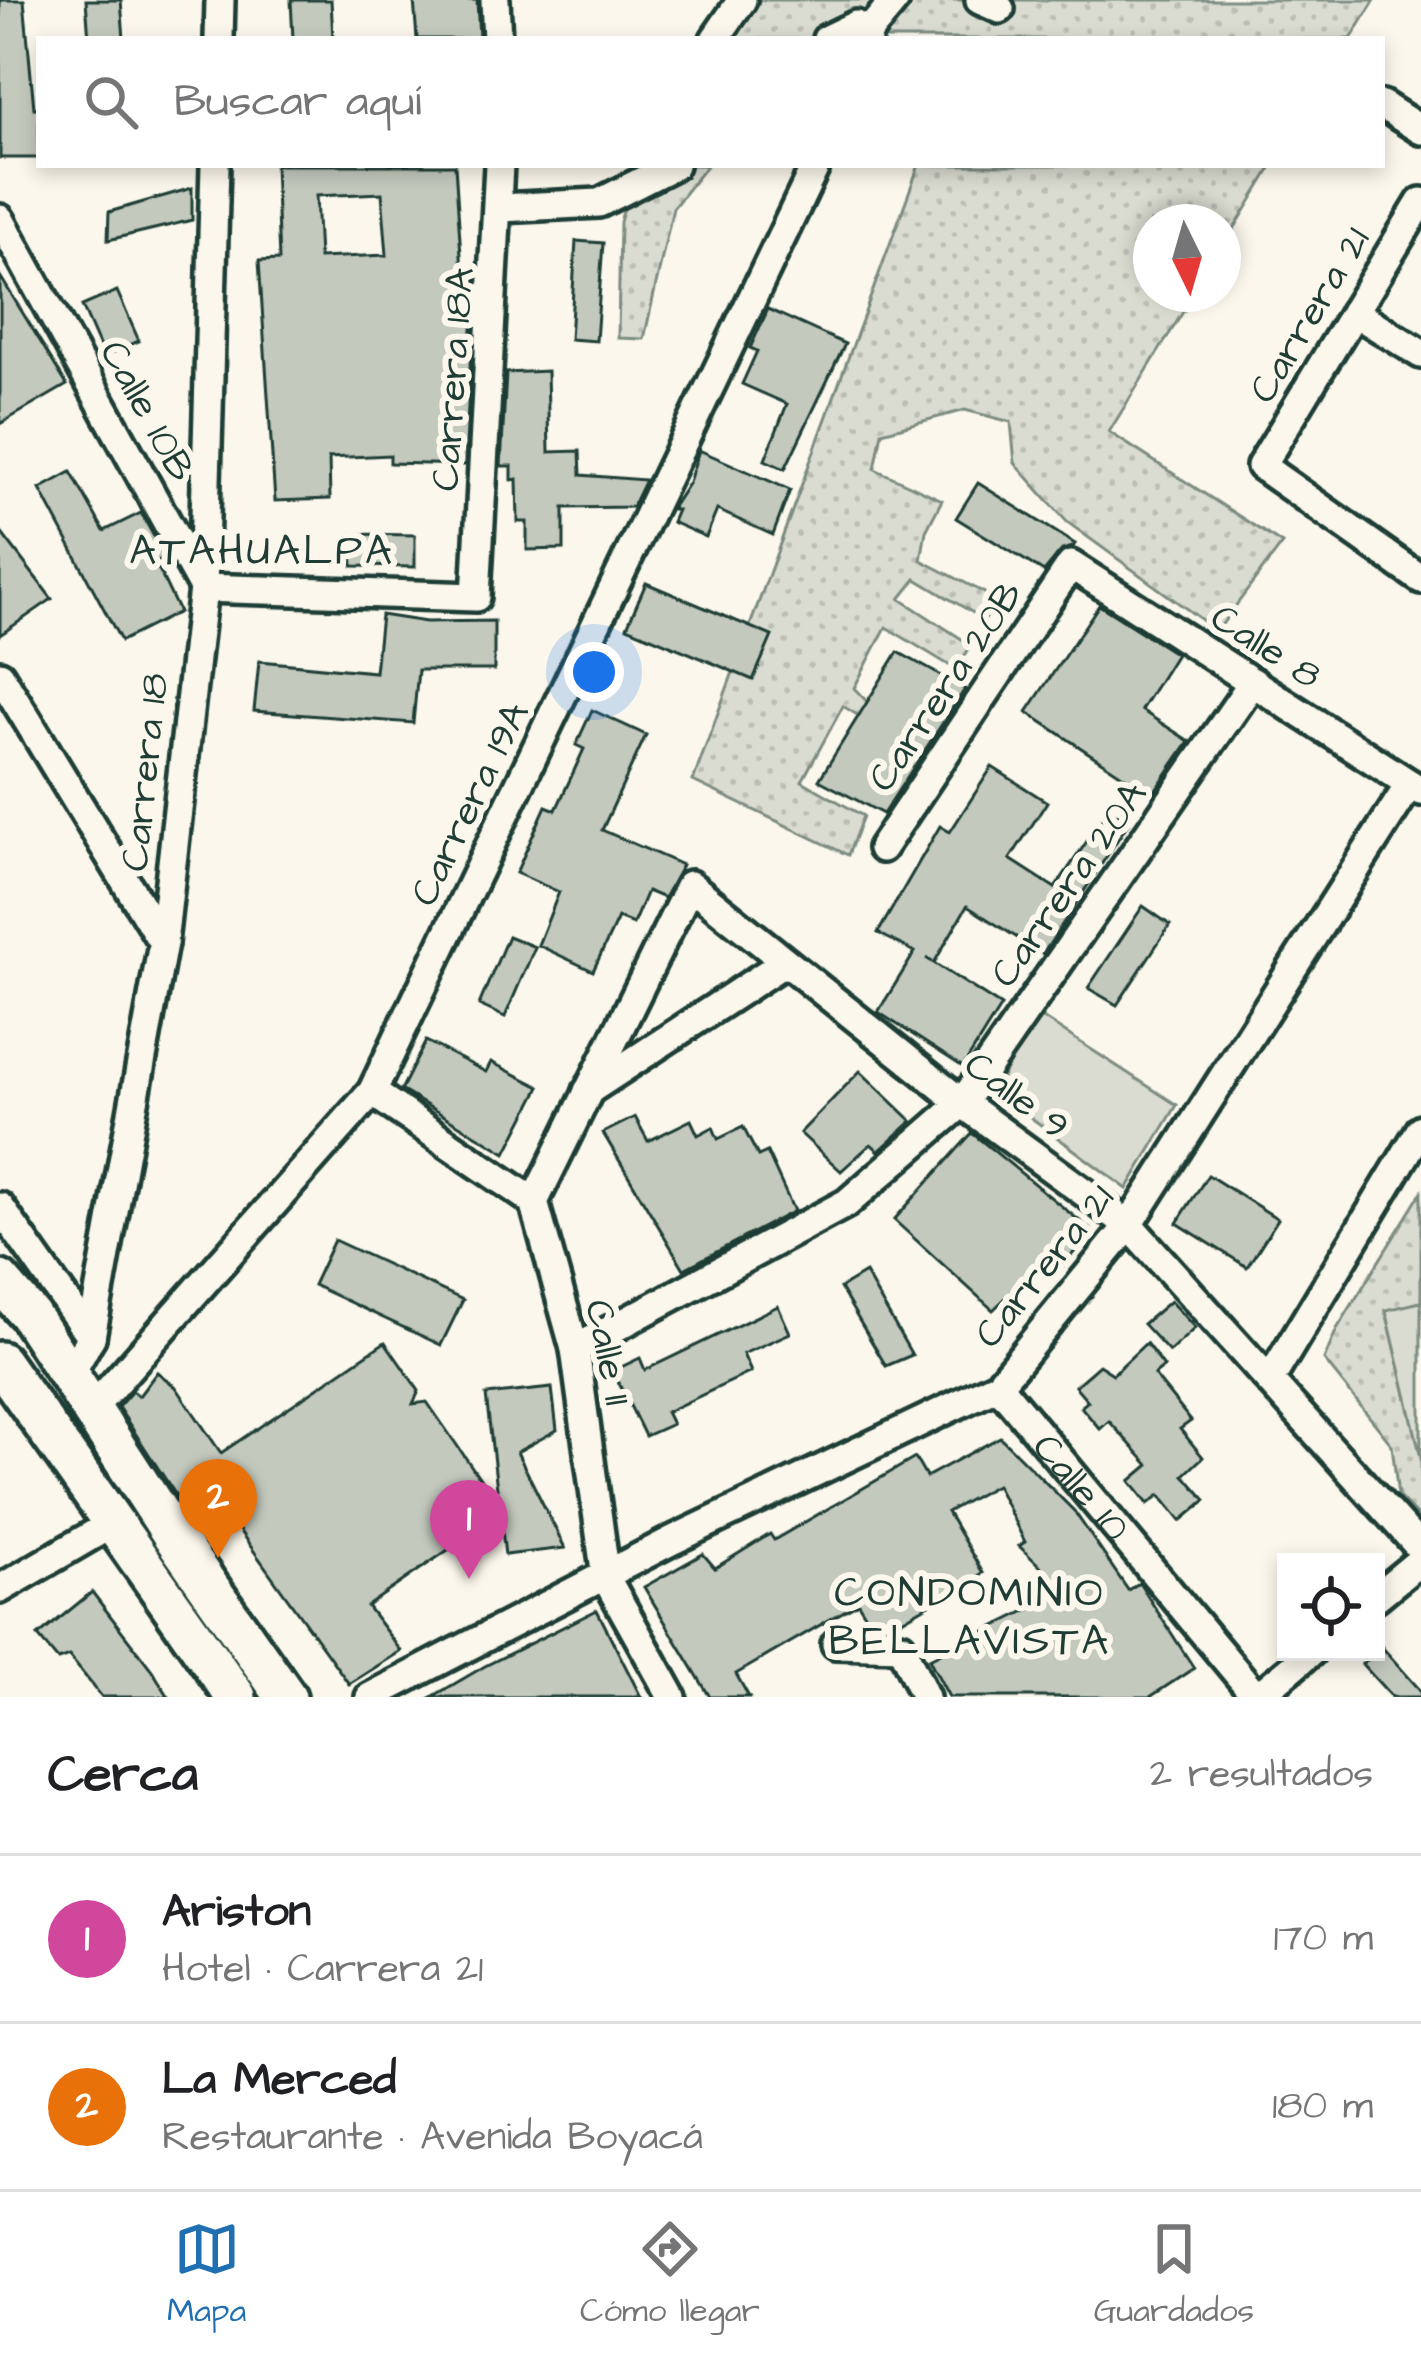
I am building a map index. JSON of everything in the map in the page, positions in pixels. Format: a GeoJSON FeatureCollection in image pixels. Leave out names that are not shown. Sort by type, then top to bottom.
{"type":"FeatureCollection","features":[{"type":"Feature","properties":{"kind":"main road"},"geometry":{"type":"LineString","coordinates":[[0,1281],[286,1697]]}},
{"type":"Feature","properties":{"kind":"main road"},"geometry":{"type":"LineString","coordinates":[[0,1362],[236,1697]]}},
{"type":"Feature","properties":{"kind":"street"},"geometry":{"type":"LineString","coordinates":[[219,36],[220,0]]}},
{"type":"Feature","properties":{"kind":"street"},"geometry":{"type":"LineString","coordinates":[[495,0],[497,36]]}},
{"type":"Feature","properties":{"kind":"street"},"geometry":{"type":"LineString","coordinates":[[717,36],[742,0]]}},
{"type":"Feature","properties":{"kind":"street"},"geometry":{"type":"LineString","coordinates":[[833,36],[856,25],[868,35],[895,0]]}},
{"type":"Feature","properties":{"kind":"street"},"geometry":{"type":"LineString","coordinates":[[1385,107],[1421,130]]}},
{"type":"Feature","properties":{"kind":"street","name":"Carrera 18"},"geometry":{"type":"LineString","coordinates":[[69,1376],[91,1337],[163,943],[203,588],[215,168]]}},
{"type":"Feature","properties":{"kind":"street","name":"Carrera 18A"},"geometry":{"type":"LineString","coordinates":[[203,588],[476,597],[500,168]]}},
{"type":"Feature","properties":{"kind":"street"},"geometry":{"type":"LineString","coordinates":[[599,203],[624,168]]}},
{"type":"Feature","properties":{"kind":"street"},"geometry":{"type":"LineString","coordinates":[[500,208],[599,203],[668,168]]}},
{"type":"Feature","properties":{"kind":"street","name":"Carrera 19A"},"geometry":{"type":"LineString","coordinates":[[92,1409],[373,1092],[815,168]]}},
{"type":"Feature","properties":{"kind":"street","name":"Carrera 21"},"geometry":{"type":"LineString","coordinates":[[1421,202],[1261,466],[1421,579]]}},
{"type":"Feature","properties":{"kind":"street","name":"Calle 10B"},"geometry":{"type":"LineString","coordinates":[[0,219],[203,588]]}},
{"type":"Feature","properties":{"kind":"street"},"geometry":{"type":"LineString","coordinates":[[1354,312],[1421,354]]}},
{"type":"Feature","properties":{"kind":"street","name":"Calle 8"},"geometry":{"type":"LineString","coordinates":[[1071,565],[1416,788]]}},
{"type":"Feature","properties":{"kind":"street","name":"Carrera 20B"},"geometry":{"type":"LineString","coordinates":[[882,848],[1071,565]]}},
{"type":"Feature","properties":{"kind":"street"},"geometry":{"type":"LineString","coordinates":[[0,675],[163,943]]}},
{"type":"Feature","properties":{"kind":"street","name":"Carrera 20A"},"geometry":{"type":"LineString","coordinates":[[574,1349],[847,1203],[962,1102],[1252,682]]}},
{"type":"Feature","properties":{"kind":"street","name":"Carrera 21"},"geometry":{"type":"LineString","coordinates":[[370,1697],[606,1578],[671,1540],[998,1385],[1130,1225],[1416,788]]}},
{"type":"Feature","properties":{"kind":"street","name":"Calle 9"},"geometry":{"type":"LineString","coordinates":[[588,1092],[690,885],[962,1102],[1130,1225],[1421,1549]]}},
{"type":"Feature","properties":{"kind":"street"},"geometry":{"type":"LineString","coordinates":[[373,1092],[534,1202],[588,1092],[785,962]]}},
{"type":"Feature","properties":{"kind":"street"},"geometry":{"type":"LineString","coordinates":[[1271,1378],[1421,1129]]}},
{"type":"Feature","properties":{"kind":"street","name":"Calle 11"},"geometry":{"type":"LineString","coordinates":[[534,1202],[574,1349],[606,1578],[672,1697]]}},
{"type":"Feature","properties":{"kind":"street"},"geometry":{"type":"LineString","coordinates":[[0,1207],[91,1337]]}},
{"type":"Feature","properties":{"kind":"street","name":"Calle 10"},"geometry":{"type":"LineString","coordinates":[[998,1385],[1257,1697]]}},
{"type":"Feature","properties":{"kind":"street"},"geometry":{"type":"LineString","coordinates":[[0,1589],[113,1522]]}},
{"type":"Feature","properties":{"kind":"street"},"geometry":{"type":"LineString","coordinates":[[1385,1590],[1421,1560]]}},
{"type":"Feature","properties":{"kind":"street"},"geometry":{"type":"LineString","coordinates":[[836,1644],[901,1646],[925,1697]]}},
{"type":"Feature","properties":{"kind":"street"},"geometry":{"type":"LineString","coordinates":[[1257,1697],[1300,1661]]}},
{"type":"Feature","properties":{"kind":"shaded area"},"geometry":{"type":"Polygon","coordinates":[[[751,0],[1375,0],[1353,36],[725,36],[751,0]]]}},
{"type":"Feature","properties":{"kind":"shaded area"},"geometry":{"type":"Polygon","coordinates":[[[635,168],[705,168],[673,208],[644,339],[618,338],[620,222],[635,168]]]}},
{"type":"Feature","properties":{"kind":"shaded area"},"geometry":{"type":"Polygon","coordinates":[[[918,168],[1271,168],[1241,217],[1241,204],[1133,204],[1133,312],[1183,312],[1109,432],[1282,544],[1217,631],[1067,522],[1015,463],[1011,422],[965,410],[882,432],[875,469],[942,500],[926,531],[921,560],[996,599],[985,620],[916,579],[900,599],[971,645],[957,670],[886,627],[854,688],[913,750],[843,706],[802,781],[863,816],[848,855],[693,781],[918,168]]]}},
{"type":"Feature","properties":{"kind":"shaded area"},"geometry":{"type":"Polygon","coordinates":[[[1035,1013],[1177,1105],[1127,1189],[995,1091],[1035,1013]]]}},
{"type":"Feature","properties":{"kind":"shaded area"},"geometry":{"type":"Polygon","coordinates":[[[1421,1193],[1421,1302],[1386,1311],[1421,1457],[1421,1520],[1398,1496],[1392,1445],[1324,1360],[1337,1329],[1421,1193]]]}},
{"type":"Feature","properties":{"kind":"shaded area"},"geometry":{"type":"Polygon","coordinates":[[[1421,1302],[1421,1457],[1386,1310],[1421,1302]]]}},
{"type":"Feature","properties":{"kind":"building"},"geometry":{"type":"Polygon","coordinates":[[[0,0],[24,0],[36,108],[36,158],[0,158],[0,0]]]}},
{"type":"Feature","properties":{"kind":"building"},"geometry":{"type":"Polygon","coordinates":[[[86,0],[121,0],[124,36],[89,36],[86,0]]]}},
{"type":"Feature","properties":{"kind":"building"},"geometry":{"type":"Polygon","coordinates":[[[291,0],[331,0],[333,36],[293,36],[291,0]]]}},
{"type":"Feature","properties":{"kind":"building"},"geometry":{"type":"Polygon","coordinates":[[[414,0],[477,0],[479,36],[417,36],[414,0]]]}},
{"type":"Feature","properties":{"kind":"building"},"geometry":{"type":"Polygon","coordinates":[[[275,168],[455,168],[462,270],[475,270],[465,465],[390,463],[390,455],[329,458],[330,499],[275,501],[259,261],[279,260],[275,168]],[[382,193],[316,196],[319,258],[387,255],[382,193]]]}},
{"type":"Feature","properties":{"kind":"building"},"geometry":{"type":"Polygon","coordinates":[[[192,188],[192,220],[108,240],[109,212],[192,188]]]}},
{"type":"Feature","properties":{"kind":"building"},"geometry":{"type":"Polygon","coordinates":[[[576,241],[603,243],[596,341],[570,339],[576,241]]]}},
{"type":"Feature","properties":{"kind":"building"},"geometry":{"type":"Polygon","coordinates":[[[0,276],[67,385],[0,424],[0,276]]]}},
{"type":"Feature","properties":{"kind":"building"},"geometry":{"type":"Polygon","coordinates":[[[117,291],[139,341],[104,356],[82,306],[117,291]]]}},
{"type":"Feature","properties":{"kind":"building"},"geometry":{"type":"Polygon","coordinates":[[[768,309],[845,344],[785,469],[765,460],[787,404],[742,384],[757,351],[750,348],[768,309]]]}},
{"type":"Feature","properties":{"kind":"building"},"geometry":{"type":"Polygon","coordinates":[[[547,371],[549,452],[580,451],[581,475],[645,480],[632,507],[564,508],[564,549],[527,550],[527,522],[518,522],[517,479],[512,480],[512,466],[501,466],[506,373],[547,371]]]}},
{"type":"Feature","properties":{"kind":"building"},"geometry":{"type":"Polygon","coordinates":[[[699,450],[790,490],[773,535],[717,510],[706,537],[672,522],[677,510],[671,510],[689,482],[699,450]]]}},
{"type":"Feature","properties":{"kind":"building"},"geometry":{"type":"Polygon","coordinates":[[[71,472],[104,531],[141,513],[164,555],[156,564],[179,612],[121,641],[40,489],[71,472]]]}},
{"type":"Feature","properties":{"kind":"building"},"geometry":{"type":"Polygon","coordinates":[[[978,483],[1075,544],[1062,550],[1044,572],[956,518],[978,483]]]}},
{"type":"Feature","properties":{"kind":"building"},"geometry":{"type":"Polygon","coordinates":[[[0,531],[52,599],[0,635],[0,531]]]}},
{"type":"Feature","properties":{"kind":"building"},"geometry":{"type":"Polygon","coordinates":[[[351,534],[415,535],[415,567],[353,566],[351,534]]]}},
{"type":"Feature","properties":{"kind":"building"},"geometry":{"type":"Polygon","coordinates":[[[646,583],[772,636],[753,680],[627,627],[646,583]]]}},
{"type":"Feature","properties":{"kind":"building"},"geometry":{"type":"Polygon","coordinates":[[[1099,605],[1176,654],[1141,710],[1189,741],[1152,795],[1027,712],[1099,605]]]}},
{"type":"Feature","properties":{"kind":"building"},"geometry":{"type":"Polygon","coordinates":[[[381,615],[426,622],[494,621],[494,670],[418,670],[413,723],[254,711],[259,661],[375,672],[381,615]]]}},
{"type":"Feature","properties":{"kind":"building"},"geometry":{"type":"Polygon","coordinates":[[[898,652],[965,689],[883,814],[819,780],[898,652]]]}},
{"type":"Feature","properties":{"kind":"building"},"geometry":{"type":"Polygon","coordinates":[[[592,710],[646,735],[602,830],[682,865],[664,898],[647,891],[633,924],[618,918],[593,971],[538,945],[559,892],[516,873],[546,806],[556,810],[584,749],[576,745],[592,710]]]}},
{"type":"Feature","properties":{"kind":"building"},"geometry":{"type":"Polygon","coordinates":[[[992,767],[1047,802],[1010,859],[1055,888],[1109,809],[1129,822],[1043,954],[967,906],[934,963],[926,958],[1001,1006],[963,1067],[878,1012],[915,952],[878,933],[940,826],[950,832],[992,767]]]}},
{"type":"Feature","properties":{"kind":"building"},"geometry":{"type":"Polygon","coordinates":[[[1143,906],[1170,925],[1117,1005],[1088,988],[1143,906]]]}},
{"type":"Feature","properties":{"kind":"building"},"geometry":{"type":"Polygon","coordinates":[[[508,936],[535,947],[505,1017],[479,1005],[508,936]]]}},
{"type":"Feature","properties":{"kind":"building"},"geometry":{"type":"Polygon","coordinates":[[[426,1041],[486,1072],[491,1062],[540,1087],[506,1153],[401,1090],[426,1041]]]}},
{"type":"Feature","properties":{"kind":"building"},"geometry":{"type":"Polygon","coordinates":[[[860,1071],[912,1121],[879,1151],[871,1144],[841,1171],[800,1133],[860,1071]]]}},
{"type":"Feature","properties":{"kind":"building"},"geometry":{"type":"Polygon","coordinates":[[[635,1117],[648,1141],[691,1120],[698,1135],[713,1127],[718,1139],[743,1127],[758,1156],[767,1152],[794,1211],[684,1269],[603,1133],[635,1117]]]}},
{"type":"Feature","properties":{"kind":"building"},"geometry":{"type":"Polygon","coordinates":[[[972,1133],[1092,1231],[1056,1274],[1042,1263],[993,1310],[894,1220],[972,1133]]]}},
{"type":"Feature","properties":{"kind":"building"},"geometry":{"type":"Polygon","coordinates":[[[1208,1175],[1278,1219],[1247,1267],[1177,1223],[1208,1175]]]}},
{"type":"Feature","properties":{"kind":"building"},"geometry":{"type":"Polygon","coordinates":[[[334,1240],[463,1300],[441,1345],[313,1285],[334,1240]]]}},
{"type":"Feature","properties":{"kind":"building"},"geometry":{"type":"Polygon","coordinates":[[[865,1273],[912,1355],[886,1366],[840,1288],[865,1273]]]}},
{"type":"Feature","properties":{"kind":"building"},"geometry":{"type":"Polygon","coordinates":[[[1170,1301],[1195,1328],[1169,1352],[1143,1324],[1170,1301]]]}},
{"type":"Feature","properties":{"kind":"building"},"geometry":{"type":"Polygon","coordinates":[[[778,1306],[790,1333],[743,1354],[751,1372],[666,1412],[672,1424],[645,1436],[613,1371],[640,1358],[645,1370],[778,1306]]]}},
{"type":"Feature","properties":{"kind":"building"},"geometry":{"type":"Polygon","coordinates":[[[385,1342],[419,1391],[413,1404],[427,1402],[499,1506],[486,1395],[552,1388],[557,1430],[517,1452],[565,1548],[505,1555],[500,1514],[367,1606],[401,1651],[349,1684],[211,1491],[185,1509],[118,1407],[132,1391],[139,1396],[157,1372],[176,1387],[221,1453],[385,1342]]]}},
{"type":"Feature","properties":{"kind":"building"},"geometry":{"type":"Polygon","coordinates":[[[1146,1343],[1164,1367],[1154,1375],[1191,1421],[1180,1429],[1203,1457],[1184,1475],[1206,1500],[1181,1521],[1160,1495],[1148,1504],[1130,1481],[1149,1465],[1109,1421],[1100,1429],[1081,1407],[1088,1401],[1075,1386],[1099,1365],[1113,1374],[1146,1343]]]}},
{"type":"Feature","properties":{"kind":"building"},"geometry":{"type":"Polygon","coordinates":[[[1000,1437],[1074,1511],[1128,1590],[1139,1583],[1194,1668],[1150,1697],[949,1697],[929,1659],[1066,1591],[1019,1546],[1025,1542],[996,1485],[947,1512],[983,1573],[888,1628],[873,1627],[858,1603],[736,1674],[749,1697],[710,1697],[644,1587],[703,1554],[715,1568],[770,1534],[774,1540],[915,1458],[926,1477],[1000,1437]]]}},
{"type":"Feature","properties":{"kind":"building"},"geometry":{"type":"Polygon","coordinates":[[[92,1592],[169,1697],[102,1697],[69,1656],[58,1660],[38,1636],[92,1592]]]}},
{"type":"Feature","properties":{"kind":"building"},"geometry":{"type":"Polygon","coordinates":[[[597,1610],[641,1697],[432,1697],[485,1666],[597,1610]]]}},
{"type":"Feature","properties":{"kind":"building"},"geometry":{"type":"Polygon","coordinates":[[[1385,1650],[1421,1691],[1421,1697],[1392,1697],[1362,1664],[1385,1661],[1385,1650]]]}},
{"type":"Feature","properties":{"kind":"place","name":"La Merced"},"geometry":{"type":"Point","coordinates":[218,1558]}},
{"type":"Feature","properties":{"kind":"place","name":"Ariston"},"geometry":{"type":"Point","coordinates":[469,1579]}},
{"type":"Feature","properties":{"kind":"district","name":"ATAHUALPA"},"geometry":{"type":"Point","coordinates":[262,549]}},
{"type":"Feature","properties":{"kind":"district","name":"CONDOMINIO BELLAVISTA"},"geometry":{"type":"Point","coordinates":[970,1615]}}]}
